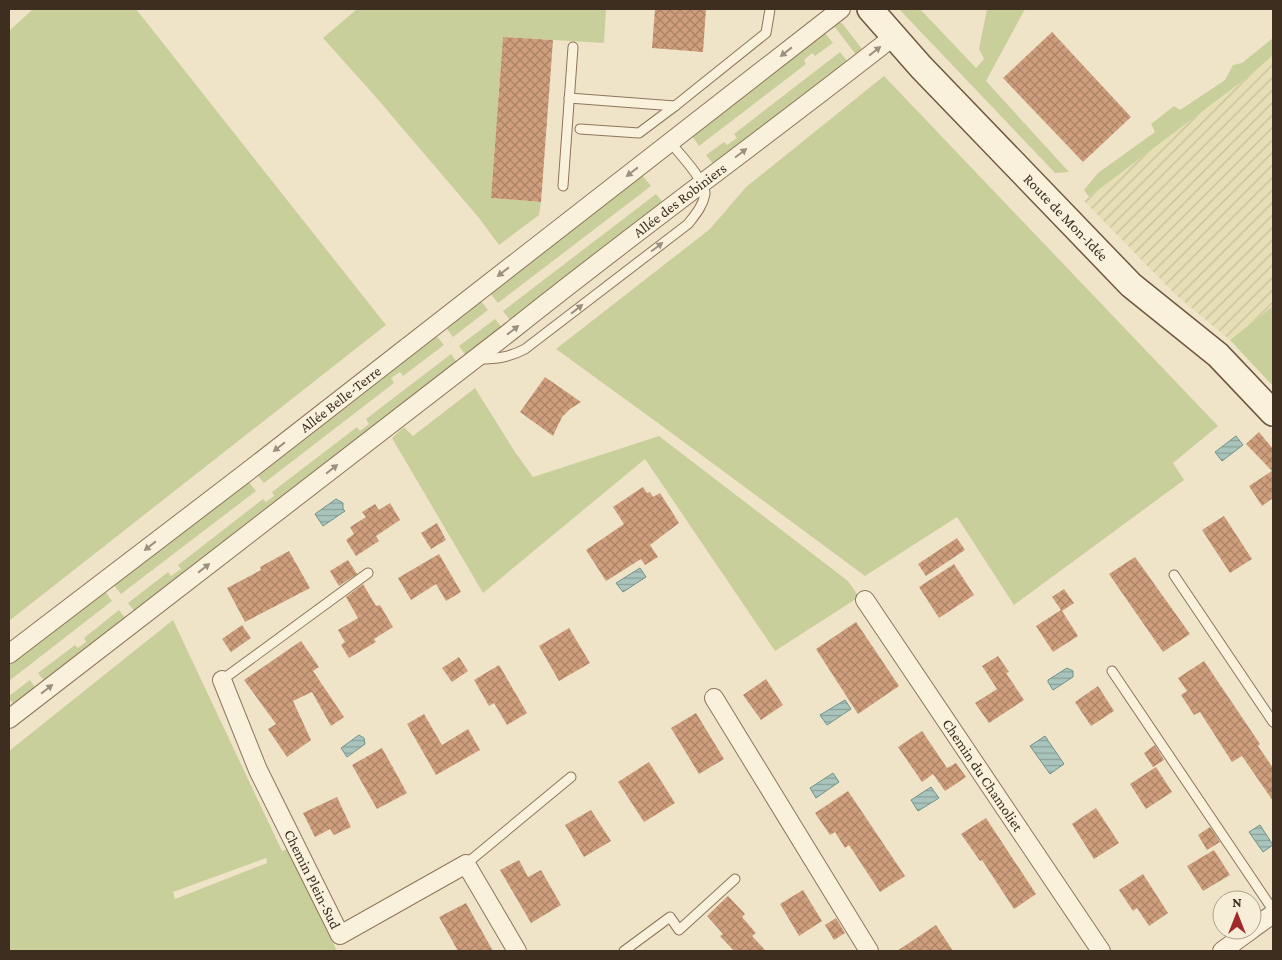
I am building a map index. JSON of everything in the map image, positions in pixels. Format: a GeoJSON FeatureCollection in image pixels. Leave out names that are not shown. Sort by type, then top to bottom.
{"type":"FeatureCollection","features":[{"type":"Feature","properties":{"kind":"main road","name":"Route de Mon-Idée"},"geometry":{"type":"LineString","coordinates":[[870,9],[893,37],[1131,285],[1218,355],[1273,413]]}},
{"type":"Feature","properties":{"kind":"street"},"geometry":{"type":"LineString","coordinates":[[670,142],[841,9]]}},
{"type":"Feature","properties":{"kind":"street","name":"Allée des Robiniers"},"geometry":{"type":"LineString","coordinates":[[470,362],[591,267],[674,206],[893,37]]}},
{"type":"Feature","properties":{"kind":"street","name":"Allée Belle-Terre"},"geometry":{"type":"LineString","coordinates":[[9,654],[239,478],[670,142]]}},
{"type":"Feature","properties":{"kind":"street"},"geometry":{"type":"LineString","coordinates":[[9,719],[470,362]]}},
{"type":"Feature","properties":{"kind":"street","name":"Chemin du Chamoliet"},"geometry":{"type":"LineString","coordinates":[[865,600],[1101,951]]}},
{"type":"Feature","properties":{"kind":"street","name":"Chemin Plein-Sud"},"geometry":{"type":"LineString","coordinates":[[222,680],[258,770],[340,936],[466,864]]}},
{"type":"Feature","properties":{"kind":"street"},"geometry":{"type":"LineString","coordinates":[[714,698],[869,951]]}},
{"type":"Feature","properties":{"kind":"street"},"geometry":{"type":"LineString","coordinates":[[466,864],[517,951]]}},
{"type":"Feature","properties":{"kind":"street"},"geometry":{"type":"LineString","coordinates":[[1262,921],[1273,912]]}},
{"type":"Feature","properties":{"kind":"street"},"geometry":{"type":"LineString","coordinates":[[1222,951],[1237,940]]}},
{"type":"Feature","properties":{"kind":"lane"},"geometry":{"type":"LineString","coordinates":[[580,129],[639,133],[766,33],[770,20],[770,9]]}},
{"type":"Feature","properties":{"kind":"lane"},"geometry":{"type":"LineString","coordinates":[[563,186],[573,47]]}},
{"type":"Feature","properties":{"kind":"lane"},"geometry":{"type":"LineString","coordinates":[[570,98],[675,106]]}},
{"type":"Feature","properties":{"kind":"lane"},"geometry":{"type":"LineString","coordinates":[[470,362],[513,356],[525,349],[688,224],[698,211],[705,193],[702,183],[670,142]]}},
{"type":"Feature","properties":{"kind":"lane"},"geometry":{"type":"LineString","coordinates":[[222,680],[368,573]]}},
{"type":"Feature","properties":{"kind":"lane"},"geometry":{"type":"LineString","coordinates":[[1174,575],[1273,722]]}},
{"type":"Feature","properties":{"kind":"lane"},"geometry":{"type":"LineString","coordinates":[[1112,671],[1273,912]]}},
{"type":"Feature","properties":{"kind":"lane"},"geometry":{"type":"LineString","coordinates":[[466,864],[571,777]]}},
{"type":"Feature","properties":{"kind":"lane"},"geometry":{"type":"LineString","coordinates":[[624,951],[670,917],[679,930],[735,879]]}},
{"type":"Feature","properties":{"kind":"shaded area"},"geometry":{"type":"Polygon","coordinates":[[[1273,55],[1273,306],[1230,340],[1175,294],[1084,201],[1249,76],[1273,55]]]}},
{"type":"Feature","properties":{"kind":"green space"},"geometry":{"type":"Polygon","coordinates":[[[33,9],[136,9],[386,325],[9,621],[9,31],[33,9]]]}},
{"type":"Feature","properties":{"kind":"green space"},"geometry":{"type":"Polygon","coordinates":[[[357,9],[606,9],[604,43],[503,37],[491,198],[541,202],[539,215],[499,245],[479,218],[323,38],[357,9]]]}},
{"type":"Feature","properties":{"kind":"green space"},"geometry":{"type":"Polygon","coordinates":[[[899,9],[920,9],[976,68],[984,59],[979,49],[987,9],[1025,9],[986,81],[1069,172],[1055,173],[899,9]]]}},
{"type":"Feature","properties":{"kind":"green space"},"geometry":{"type":"Polygon","coordinates":[[[842,23],[862,49],[857,56],[834,26],[842,23]]]}},
{"type":"Feature","properties":{"kind":"green space"},"geometry":{"type":"Polygon","coordinates":[[[825,33],[833,43],[815,56],[812,53],[804,60],[806,64],[699,146],[691,135],[825,33]]]}},
{"type":"Feature","properties":{"kind":"green space"},"geometry":{"type":"Polygon","coordinates":[[[1273,38],[1273,55],[1249,76],[1089,197],[1084,190],[1098,173],[1155,132],[1151,124],[1174,106],[1180,110],[1225,80],[1233,65],[1242,63],[1273,38]]]}},
{"type":"Feature","properties":{"kind":"green space"},"geometry":{"type":"Polygon","coordinates":[[[840,52],[848,62],[714,165],[706,155],[724,142],[727,145],[737,138],[734,134],[840,52]]]}},
{"type":"Feature","properties":{"kind":"green space"},"geometry":{"type":"Polygon","coordinates":[[[884,76],[1218,426],[1173,463],[1184,480],[1014,605],[957,517],[865,576],[556,349],[710,229],[746,187],[884,76]]]}},
{"type":"Feature","properties":{"kind":"green space"},"geometry":{"type":"Polygon","coordinates":[[[642,175],[651,186],[498,303],[489,292],[642,175]]]}},
{"type":"Feature","properties":{"kind":"green space"},"geometry":{"type":"Polygon","coordinates":[[[656,194],[665,205],[512,323],[503,311],[656,194]]]}},
{"type":"Feature","properties":{"kind":"green space"},"geometry":{"type":"Polygon","coordinates":[[[480,300],[488,310],[453,337],[445,326],[480,300]]]}},
{"type":"Feature","properties":{"kind":"green space"},"geometry":{"type":"Polygon","coordinates":[[[1273,306],[1273,386],[1230,340],[1273,306]]]}},
{"type":"Feature","properties":{"kind":"green space"},"geometry":{"type":"Polygon","coordinates":[[[495,319],[503,329],[467,357],[459,346],[495,319]]]}},
{"type":"Feature","properties":{"kind":"green space"},"geometry":{"type":"Polygon","coordinates":[[[435,334],[444,345],[403,376],[400,372],[391,378],[394,383],[264,483],[255,472],[435,334]]]}},
{"type":"Feature","properties":{"kind":"green space"},"geometry":{"type":"Polygon","coordinates":[[[451,354],[458,364],[135,612],[128,603],[168,572],[171,576],[181,569],[178,565],[263,499],[266,502],[274,496],[272,492],[357,427],[360,431],[369,424],[366,419],[451,354]]]}},
{"type":"Feature","properties":{"kind":"green space"},"geometry":{"type":"Polygon","coordinates":[[[475,388],[533,477],[659,436],[848,581],[859,597],[775,651],[645,459],[483,593],[392,438],[404,427],[413,436],[475,388]]]}},
{"type":"Feature","properties":{"kind":"green space"},"geometry":{"type":"Polygon","coordinates":[[[247,480],[256,491],[121,594],[112,583],[247,480]]]}},
{"type":"Feature","properties":{"kind":"green space"},"geometry":{"type":"Polygon","coordinates":[[[104,590],[112,601],[9,681],[9,663],[104,590]]]}},
{"type":"Feature","properties":{"kind":"green space"},"geometry":{"type":"Polygon","coordinates":[[[119,610],[127,620],[46,683],[38,673],[75,645],[78,648],[86,642],[84,638],[119,610]]]}},
{"type":"Feature","properties":{"kind":"green space"},"geometry":{"type":"Polygon","coordinates":[[[173,620],[282,851],[288,849],[337,951],[9,951],[9,751],[173,620]],[[266,858],[173,892],[175,899],[267,863],[266,858]]]}},
{"type":"Feature","properties":{"kind":"green space"},"geometry":{"type":"Polygon","coordinates":[[[30,680],[37,690],[15,707],[9,696],[30,680]]]}},
{"type":"Feature","properties":{"kind":"water"},"geometry":{"type":"Polygon","coordinates":[[[1236,436],[1243,445],[1222,461],[1215,452],[1236,436]]]}},
{"type":"Feature","properties":{"kind":"water"},"geometry":{"type":"Polygon","coordinates":[[[336,499],[343,503],[345,511],[323,526],[315,514],[336,499]]]}},
{"type":"Feature","properties":{"kind":"water"},"geometry":{"type":"Polygon","coordinates":[[[640,568],[646,577],[623,592],[616,583],[640,568]]]}},
{"type":"Feature","properties":{"kind":"water"},"geometry":{"type":"Polygon","coordinates":[[[1067,668],[1073,671],[1073,677],[1053,690],[1048,680],[1067,668]]]}},
{"type":"Feature","properties":{"kind":"water"},"geometry":{"type":"Polygon","coordinates":[[[845,700],[851,709],[827,725],[820,715],[845,700]]]}},
{"type":"Feature","properties":{"kind":"water"},"geometry":{"type":"Polygon","coordinates":[[[359,735],[364,738],[365,744],[347,757],[341,748],[359,735]]]}},
{"type":"Feature","properties":{"kind":"water"},"geometry":{"type":"Polygon","coordinates":[[[1045,736],[1064,764],[1050,774],[1030,746],[1045,736]]]}},
{"type":"Feature","properties":{"kind":"water"},"geometry":{"type":"Polygon","coordinates":[[[833,773],[839,782],[816,798],[810,788],[833,773]]]}},
{"type":"Feature","properties":{"kind":"water"},"geometry":{"type":"Polygon","coordinates":[[[931,787],[939,798],[918,811],[911,800],[931,787]]]}},
{"type":"Feature","properties":{"kind":"water"},"geometry":{"type":"Polygon","coordinates":[[[1260,825],[1273,845],[1263,852],[1249,832],[1260,825]]]}},
{"type":"Feature","properties":{"kind":"building"},"geometry":{"type":"Polygon","coordinates":[[[655,9],[706,9],[703,52],[652,48],[655,9]]]}},
{"type":"Feature","properties":{"kind":"building"},"geometry":{"type":"Polygon","coordinates":[[[1052,32],[1131,117],[1083,162],[1003,78],[1052,32]]]}},
{"type":"Feature","properties":{"kind":"building"},"geometry":{"type":"Polygon","coordinates":[[[503,37],[553,40],[541,202],[491,198],[503,37]]]}},
{"type":"Feature","properties":{"kind":"building"},"geometry":{"type":"Polygon","coordinates":[[[545,377],[581,402],[562,417],[553,436],[520,412],[545,377]]]}},
{"type":"Feature","properties":{"kind":"building"},"geometry":{"type":"Polygon","coordinates":[[[1259,432],[1273,449],[1273,498],[1262,506],[1249,486],[1272,471],[1246,444],[1259,432]]]}},
{"type":"Feature","properties":{"kind":"building"},"geometry":{"type":"Polygon","coordinates":[[[643,487],[653,497],[660,493],[679,523],[650,545],[658,557],[645,565],[641,559],[606,581],[586,550],[624,524],[613,507],[643,487]]]}},
{"type":"Feature","properties":{"kind":"building"},"geometry":{"type":"Polygon","coordinates":[[[390,503],[400,520],[376,536],[379,541],[356,556],[346,540],[354,534],[350,527],[366,517],[362,512],[375,504],[379,510],[390,503]]]}},
{"type":"Feature","properties":{"kind":"building"},"geometry":{"type":"Polygon","coordinates":[[[1224,516],[1252,559],[1230,573],[1202,530],[1224,516]]]}},
{"type":"Feature","properties":{"kind":"building"},"geometry":{"type":"Polygon","coordinates":[[[437,523],[446,540],[431,549],[421,533],[437,523]]]}},
{"type":"Feature","properties":{"kind":"building"},"geometry":{"type":"Polygon","coordinates":[[[957,538],[965,550],[926,576],[918,564],[957,538]]]}},
{"type":"Feature","properties":{"kind":"building"},"geometry":{"type":"Polygon","coordinates":[[[289,551],[310,588],[245,622],[227,588],[261,570],[260,567],[289,551]]]}},
{"type":"Feature","properties":{"kind":"building"},"geometry":{"type":"Polygon","coordinates":[[[439,554],[461,592],[446,601],[436,584],[411,600],[398,578],[439,554]]]}},
{"type":"Feature","properties":{"kind":"building"},"geometry":{"type":"Polygon","coordinates":[[[1135,557],[1190,634],[1163,652],[1109,574],[1135,557]]]}},
{"type":"Feature","properties":{"kind":"building"},"geometry":{"type":"Polygon","coordinates":[[[348,560],[357,574],[339,586],[330,571],[348,560]]]}},
{"type":"Feature","properties":{"kind":"building"},"geometry":{"type":"Polygon","coordinates":[[[954,564],[974,595],[939,618],[919,587],[954,564]]]}},
{"type":"Feature","properties":{"kind":"building"},"geometry":{"type":"Polygon","coordinates":[[[363,584],[376,606],[380,605],[393,627],[374,639],[376,642],[349,658],[341,645],[345,642],[338,630],[358,618],[346,597],[363,584]]]}},
{"type":"Feature","properties":{"kind":"building"},"geometry":{"type":"Polygon","coordinates":[[[1064,589],[1074,603],[1062,611],[1078,636],[1053,652],[1036,626],[1061,610],[1052,597],[1064,589]]]}},
{"type":"Feature","properties":{"kind":"building"},"geometry":{"type":"Polygon","coordinates":[[[856,622],[899,686],[858,714],[816,649],[856,622]]]}},
{"type":"Feature","properties":{"kind":"building"},"geometry":{"type":"Polygon","coordinates":[[[242,625],[251,638],[231,652],[222,639],[242,625]]]}},
{"type":"Feature","properties":{"kind":"building"},"geometry":{"type":"Polygon","coordinates":[[[569,628],[590,663],[559,681],[539,646],[569,628]]]}},
{"type":"Feature","properties":{"kind":"building"},"geometry":{"type":"Polygon","coordinates":[[[301,641],[319,667],[313,671],[344,717],[331,726],[312,692],[293,701],[311,740],[287,757],[268,729],[276,724],[244,680],[301,641]]]}},
{"type":"Feature","properties":{"kind":"building"},"geometry":{"type":"Polygon","coordinates":[[[998,656],[1009,672],[1006,673],[1024,700],[989,723],[975,703],[997,689],[982,666],[998,656]]]}},
{"type":"Feature","properties":{"kind":"building"},"geometry":{"type":"Polygon","coordinates":[[[459,657],[468,671],[452,682],[442,668],[459,657]]]}},
{"type":"Feature","properties":{"kind":"building"},"geometry":{"type":"Polygon","coordinates":[[[1204,661],[1260,744],[1258,746],[1273,768],[1273,801],[1242,756],[1232,762],[1200,712],[1194,715],[1181,695],[1187,691],[1178,678],[1204,661]]]}},
{"type":"Feature","properties":{"kind":"building"},"geometry":{"type":"Polygon","coordinates":[[[499,665],[527,713],[507,725],[494,703],[489,706],[474,680],[499,665]]]}},
{"type":"Feature","properties":{"kind":"building"},"geometry":{"type":"Polygon","coordinates":[[[766,679],[783,705],[761,720],[743,695],[766,679]]]}},
{"type":"Feature","properties":{"kind":"building"},"geometry":{"type":"Polygon","coordinates":[[[1098,686],[1114,711],[1091,726],[1075,702],[1098,686]]]}},
{"type":"Feature","properties":{"kind":"building"},"geometry":{"type":"Polygon","coordinates":[[[696,713],[724,759],[699,774],[671,728],[696,713]]]}},
{"type":"Feature","properties":{"kind":"building"},"geometry":{"type":"Polygon","coordinates":[[[424,714],[442,745],[468,729],[480,750],[436,775],[407,724],[424,714]]]}},
{"type":"Feature","properties":{"kind":"building"},"geometry":{"type":"Polygon","coordinates":[[[922,731],[947,768],[956,763],[966,777],[945,791],[933,774],[922,782],[898,747],[922,731]]]}},
{"type":"Feature","properties":{"kind":"building"},"geometry":{"type":"Polygon","coordinates":[[[1155,745],[1164,760],[1153,767],[1144,753],[1155,745]]]}},
{"type":"Feature","properties":{"kind":"building"},"geometry":{"type":"Polygon","coordinates":[[[382,748],[407,793],[377,809],[352,765],[382,748]]]}},
{"type":"Feature","properties":{"kind":"building"},"geometry":{"type":"Polygon","coordinates":[[[649,762],[675,803],[644,822],[618,782],[649,762]]]}},
{"type":"Feature","properties":{"kind":"building"},"geometry":{"type":"Polygon","coordinates":[[[1156,767],[1172,792],[1146,809],[1130,784],[1156,767]]]}},
{"type":"Feature","properties":{"kind":"building"},"geometry":{"type":"Polygon","coordinates":[[[848,791],[905,876],[880,892],[849,845],[845,848],[835,832],[830,835],[815,813],[848,791]]]}},
{"type":"Feature","properties":{"kind":"building"},"geometry":{"type":"Polygon","coordinates":[[[337,797],[351,827],[334,835],[330,829],[315,837],[303,813],[337,797]]]}},
{"type":"Feature","properties":{"kind":"building"},"geometry":{"type":"Polygon","coordinates":[[[1096,808],[1119,843],[1094,859],[1072,824],[1096,808]]]}},
{"type":"Feature","properties":{"kind":"building"},"geometry":{"type":"Polygon","coordinates":[[[591,810],[611,841],[584,857],[565,825],[591,810]]]}},
{"type":"Feature","properties":{"kind":"building"},"geometry":{"type":"Polygon","coordinates":[[[986,818],[1036,894],[1014,909],[982,860],[980,861],[961,834],[986,818]]]}},
{"type":"Feature","properties":{"kind":"building"},"geometry":{"type":"Polygon","coordinates":[[[1210,827],[1220,842],[1207,850],[1198,835],[1210,827]]]}},
{"type":"Feature","properties":{"kind":"building"},"geometry":{"type":"Polygon","coordinates":[[[1214,850],[1230,875],[1203,891],[1187,866],[1214,850]]]}},
{"type":"Feature","properties":{"kind":"building"},"geometry":{"type":"Polygon","coordinates":[[[519,860],[528,877],[541,870],[561,905],[531,923],[500,870],[519,860]]]}},
{"type":"Feature","properties":{"kind":"building"},"geometry":{"type":"Polygon","coordinates":[[[1143,874],[1168,913],[1149,926],[1137,908],[1133,911],[1119,890],[1143,874]]]}},
{"type":"Feature","properties":{"kind":"building"},"geometry":{"type":"Polygon","coordinates":[[[803,890],[822,921],[799,936],[780,904],[803,890]]]}},
{"type":"Feature","properties":{"kind":"building"},"geometry":{"type":"Polygon","coordinates":[[[728,896],[745,914],[742,917],[756,933],[752,936],[766,951],[734,951],[720,936],[723,934],[707,916],[728,896]]]}},
{"type":"Feature","properties":{"kind":"building"},"geometry":{"type":"Polygon","coordinates":[[[466,903],[493,951],[458,951],[439,917],[466,903]]]}},
{"type":"Feature","properties":{"kind":"building"},"geometry":{"type":"Polygon","coordinates":[[[836,918],[845,933],[834,940],[825,925],[836,918]]]}},
{"type":"Feature","properties":{"kind":"building"},"geometry":{"type":"Polygon","coordinates":[[[936,925],[953,951],[897,951],[936,925]]]}}]}
